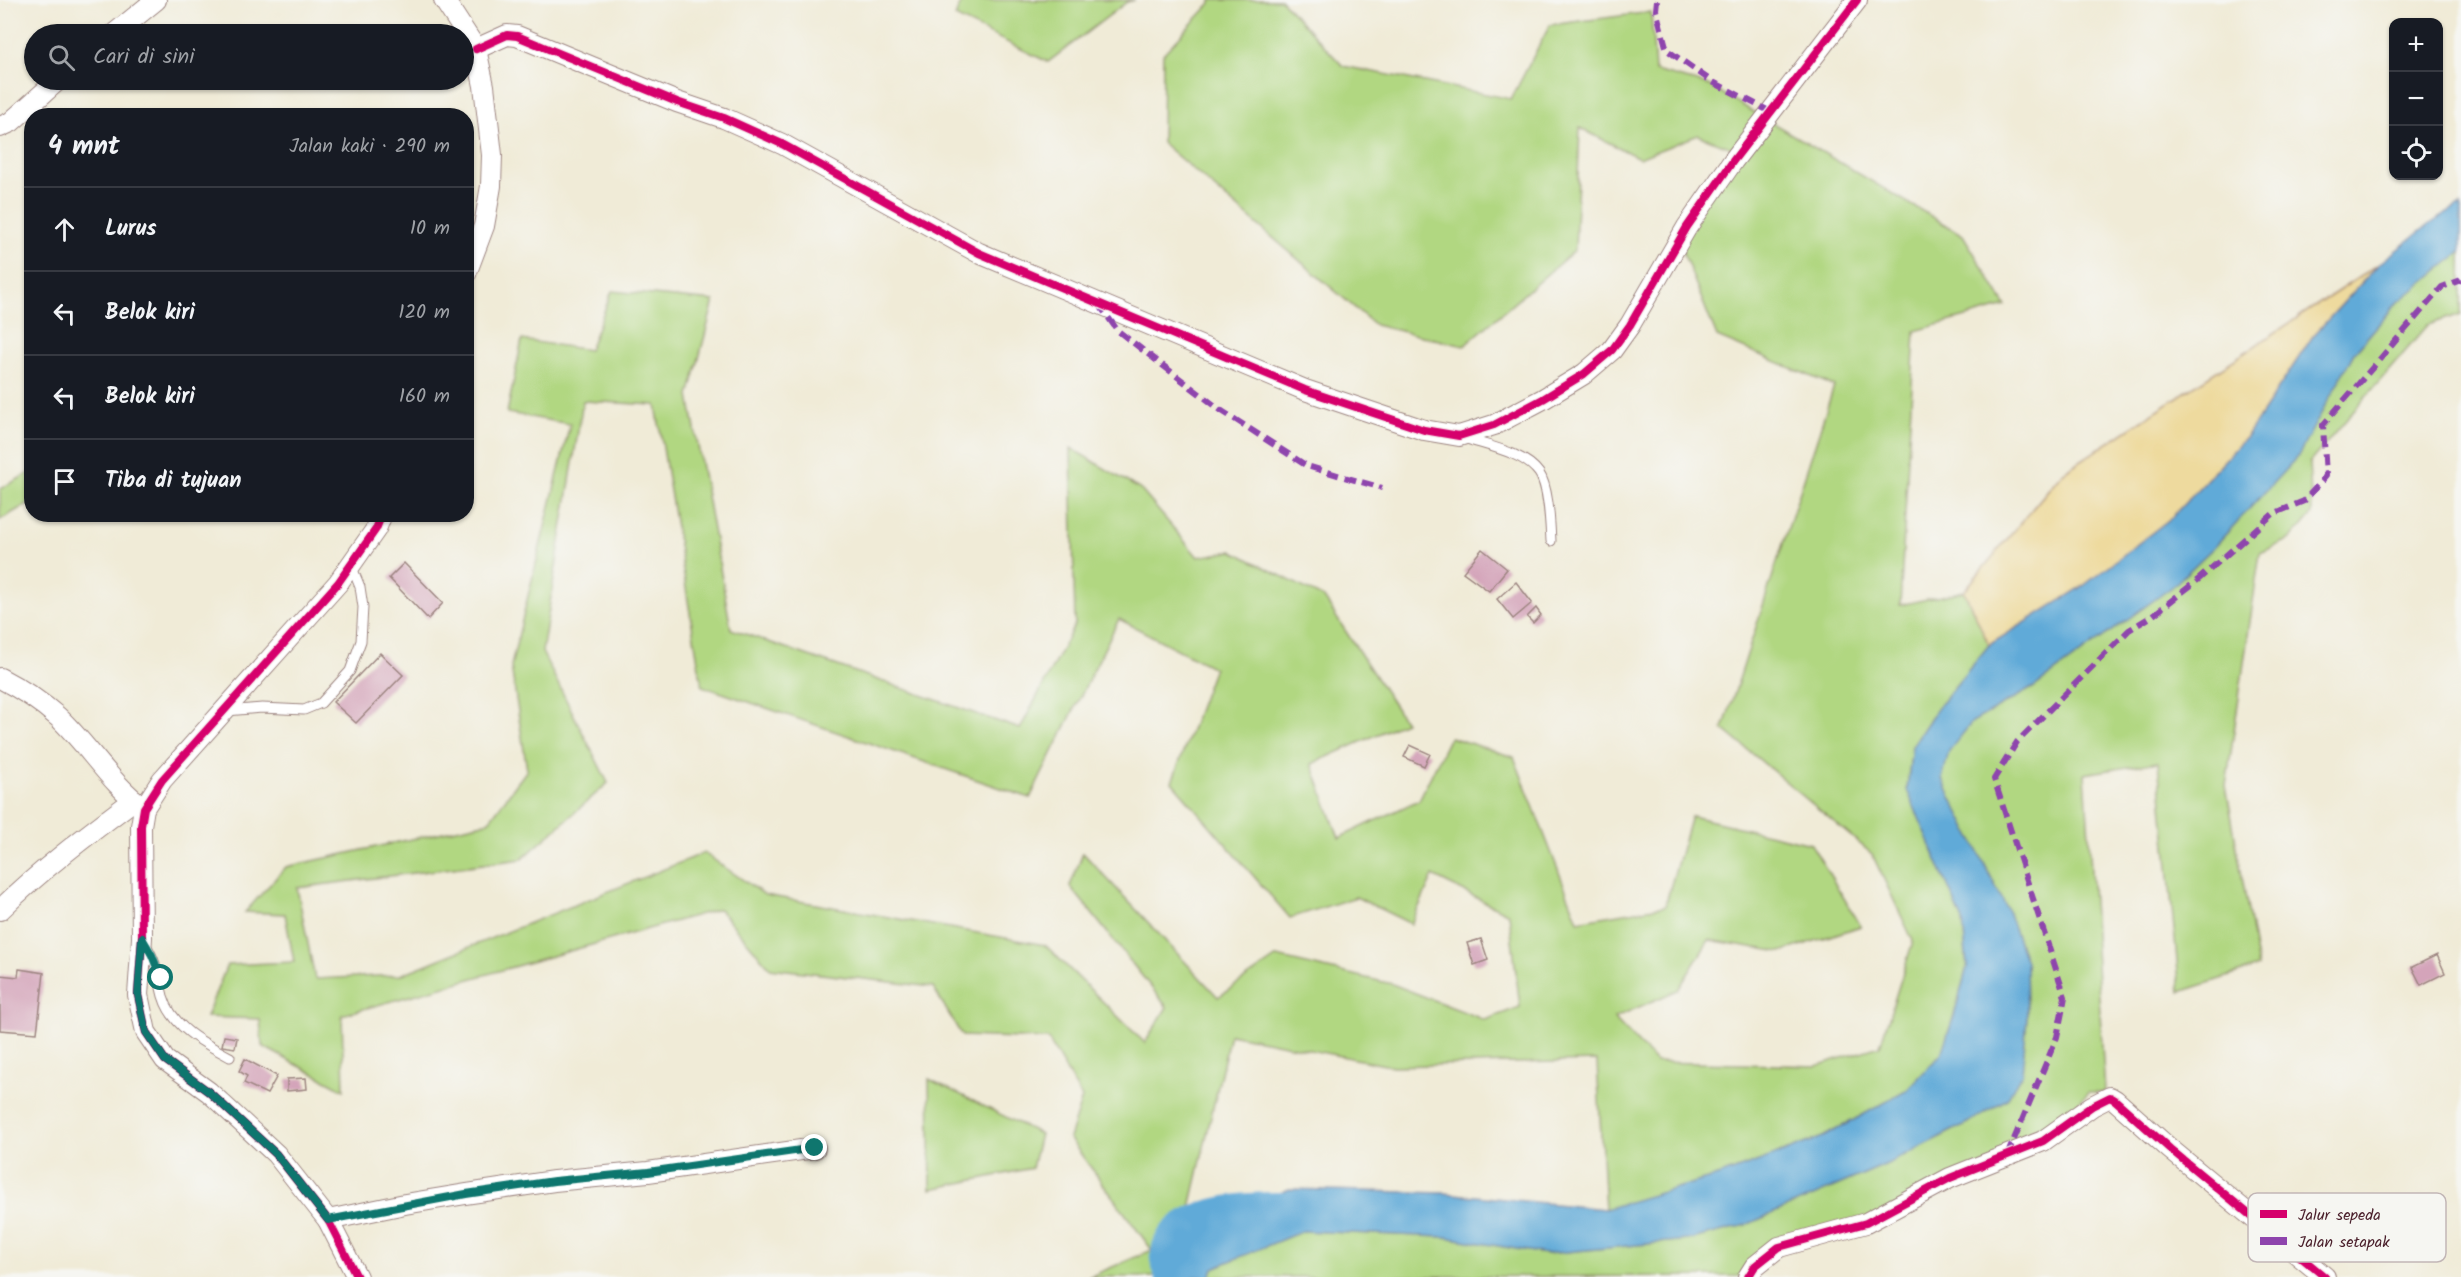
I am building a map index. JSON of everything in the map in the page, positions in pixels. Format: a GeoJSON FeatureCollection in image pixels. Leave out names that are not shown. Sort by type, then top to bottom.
{"type":"FeatureCollection","features":[{"type":"Feature","properties":{"kind":"street"},"geometry":{"type":"LineString","coordinates":[[126,24],[156,0]]}},
{"type":"Feature","properties":{"kind":"street"},"geometry":{"type":"LineString","coordinates":[[444,0],[460,24]]}},
{"type":"Feature","properties":{"kind":"street"},"geometry":{"type":"LineString","coordinates":[[476,49],[507,35],[517,36],[677,102],[724,118],[782,144],[979,253],[1305,390],[1424,430],[1459,436],[1494,425],[1543,399],[1584,374],[1612,350],[1630,326],[1687,227],[1733,161],[1857,0]]}},
{"type":"Feature","properties":{"kind":"street"},"geometry":{"type":"LineString","coordinates":[[474,46],[484,86],[492,155],[491,186],[484,226],[474,253]]}},
{"type":"Feature","properties":{"kind":"street"},"geometry":{"type":"LineString","coordinates":[[27,108],[47,90]]}},
{"type":"Feature","properties":{"kind":"street"},"geometry":{"type":"LineString","coordinates":[[0,127],[11,122],[24,110]]}},
{"type":"Feature","properties":{"kind":"street"},"geometry":{"type":"LineString","coordinates":[[0,910],[34,877],[80,839],[139,804],[338,583],[379,522]]}},
{"type":"Feature","properties":{"kind":"street"},"geometry":{"type":"LineString","coordinates":[[0,678],[30,695],[58,717],[92,753],[116,784],[139,804],[142,938],[138,995],[146,1032],[165,1060],[209,1092],[276,1154],[328,1220],[357,1277]]}},
{"type":"Feature","properties":{"kind":"street"},"geometry":{"type":"LineString","coordinates":[[1748,1277],[1755,1266],[1779,1247],[1866,1223],[1950,1178],[2043,1141],[2092,1106],[2110,1097],[2248,1213]]}},
{"type":"Feature","properties":{"kind":"street"},"geometry":{"type":"LineString","coordinates":[[328,1220],[466,1194],[554,1181],[648,1172],[815,1148]]}},
{"type":"Feature","properties":{"kind":"street"},"geometry":{"type":"LineString","coordinates":[[2307,1262],[2325,1277]]}},
{"type":"Feature","properties":{"kind":"lane"},"geometry":{"type":"LineString","coordinates":[[1459,436],[1523,459],[1540,473],[1550,510],[1551,541]]}},
{"type":"Feature","properties":{"kind":"lane"},"geometry":{"type":"LineString","coordinates":[[224,711],[262,708],[304,710],[321,703],[350,671],[361,641],[363,607],[360,586],[351,565]]}},
{"type":"Feature","properties":{"kind":"lane"},"geometry":{"type":"LineString","coordinates":[[142,938],[157,967],[163,995],[170,1013],[181,1027],[230,1057]]}},
{"type":"Feature","properties":{"kind":"green space"},"geometry":{"type":"Polygon","coordinates":[[[962,0],[1135,0],[1127,2],[1048,62],[955,17],[962,0]]]}},
{"type":"Feature","properties":{"kind":"green space"},"geometry":{"type":"Polygon","coordinates":[[[1211,0],[1281,0],[1343,66],[1511,99],[1550,25],[1651,12],[1655,71],[1708,85],[1963,235],[2006,306],[1915,331],[1900,605],[1964,591],[1989,645],[1938,707],[1912,746],[1907,789],[1963,921],[1967,967],[1941,1054],[1906,1091],[1823,1137],[1721,1175],[1605,1210],[1597,1061],[1390,1066],[1230,1034],[1183,1238],[1157,1277],[1089,1277],[1152,1250],[1069,1138],[1082,1098],[1048,1039],[962,1036],[933,987],[770,968],[719,909],[342,1015],[344,1090],[262,1046],[260,1019],[206,1017],[227,965],[294,962],[285,914],[245,912],[286,867],[488,822],[527,770],[511,666],[570,424],[507,413],[522,340],[589,350],[612,291],[714,301],[689,396],[731,629],[1020,729],[1075,624],[1071,448],[1141,490],[1198,557],[1233,551],[1324,598],[1405,722],[1312,764],[1339,838],[1419,800],[1450,737],[1514,757],[1578,921],[1665,906],[1691,816],[1811,844],[1861,926],[1781,952],[1709,940],[1678,990],[1614,1018],[1656,1062],[1816,1066],[1880,1046],[1913,941],[1872,854],[1723,729],[1834,386],[1717,337],[1674,230],[1732,148],[1698,135],[1639,158],[1580,128],[1575,250],[1464,346],[1375,325],[1162,143],[1163,54],[1211,3],[1211,0]],[[583,401],[542,652],[608,783],[522,859],[297,888],[315,979],[400,975],[704,853],[765,895],[1045,945],[1145,1043],[1167,1007],[1070,886],[1083,853],[1218,997],[1277,957],[1392,984],[1485,1020],[1520,1007],[1509,914],[1433,876],[1411,924],[1356,897],[1290,918],[1172,782],[1214,668],[1119,619],[1030,798],[702,686],[656,405],[583,401]]]}},
{"type":"Feature","properties":{"kind":"green space"},"geometry":{"type":"Polygon","coordinates":[[[2461,252],[2461,314],[2428,325],[2309,463],[2312,514],[2291,539],[2260,553],[2226,786],[2258,967],[2180,992],[2158,762],[2085,774],[2105,1092],[2089,1092],[2049,1134],[1860,1225],[1778,1244],[1741,1276],[1210,1277],[1213,1268],[1303,1231],[1445,1237],[1546,1254],[1688,1240],[1746,1225],[1887,1164],[1973,1120],[2007,1099],[2022,1073],[2027,1018],[2026,962],[2008,911],[1942,779],[1948,751],[1972,722],[2034,687],[2172,587],[2214,547],[2297,456],[2354,353],[2396,304],[2461,252]]]}},
{"type":"Feature","properties":{"kind":"green space"},"geometry":{"type":"Polygon","coordinates":[[[24,476],[24,506],[0,520],[0,489],[24,476]]]}},
{"type":"Feature","properties":{"kind":"green space"},"geometry":{"type":"Polygon","coordinates":[[[929,1079],[1040,1134],[1032,1168],[931,1189],[929,1079]]]}},
{"type":"Feature","properties":{"kind":"sand"},"geometry":{"type":"Polygon","coordinates":[[[2379,264],[2313,336],[2247,436],[2171,518],[2082,587],[1989,645],[1964,591],[2062,473],[2379,264]]]}},
{"type":"Feature","properties":{"kind":"water"},"geometry":{"type":"Polygon","coordinates":[[[2461,205],[2461,252],[2396,304],[2354,353],[2298,456],[2214,547],[2172,587],[2034,687],[1972,722],[1949,751],[1942,779],[2008,911],[2026,962],[2027,1018],[2022,1073],[2007,1099],[1973,1120],[1887,1164],[1746,1225],[1688,1240],[1546,1254],[1445,1237],[1303,1231],[1213,1268],[1210,1277],[1157,1277],[1183,1238],[1289,1189],[1444,1193],[1605,1209],[1721,1175],[1823,1137],[1906,1091],[1941,1054],[1967,967],[1963,921],[1907,790],[1912,746],[1938,707],[1989,645],[2082,587],[2171,518],[2247,436],[2313,336],[2379,264],[2432,222],[2461,205]]]}},
{"type":"Feature","properties":{"kind":"building"},"geometry":{"type":"Polygon","coordinates":[[[1482,549],[1507,569],[1489,591],[1463,572],[1482,549]]]}},
{"type":"Feature","properties":{"kind":"building"},"geometry":{"type":"Polygon","coordinates":[[[404,563],[443,603],[428,619],[389,578],[404,563]]]}},
{"type":"Feature","properties":{"kind":"building"},"geometry":{"type":"Polygon","coordinates":[[[1516,582],[1532,603],[1513,619],[1497,599],[1516,582]]]}},
{"type":"Feature","properties":{"kind":"building"},"geometry":{"type":"Polygon","coordinates":[[[1536,608],[1541,615],[1533,623],[1527,617],[1536,608]]]}},
{"type":"Feature","properties":{"kind":"building"},"geometry":{"type":"Polygon","coordinates":[[[380,653],[403,675],[356,723],[333,702],[380,653]]]}},
{"type":"Feature","properties":{"kind":"building"},"geometry":{"type":"Polygon","coordinates":[[[1410,745],[1430,754],[1424,766],[1404,757],[1410,745]]]}},
{"type":"Feature","properties":{"kind":"building"},"geometry":{"type":"Polygon","coordinates":[[[1481,939],[1488,960],[1474,965],[1467,943],[1481,939]]]}},
{"type":"Feature","properties":{"kind":"building"},"geometry":{"type":"Polygon","coordinates":[[[2437,955],[2445,973],[2421,985],[2412,967],[2437,955]]]}},
{"type":"Feature","properties":{"kind":"building"},"geometry":{"type":"Polygon","coordinates":[[[19,969],[44,973],[37,1033],[0,1030],[0,975],[18,977],[19,969]]]}},
{"type":"Feature","properties":{"kind":"building"},"geometry":{"type":"Polygon","coordinates":[[[224,1036],[237,1038],[235,1048],[222,1046],[224,1036]]]}},
{"type":"Feature","properties":{"kind":"building"},"geometry":{"type":"Polygon","coordinates":[[[245,1059],[277,1076],[267,1094],[244,1083],[247,1076],[239,1071],[245,1059]]]}},
{"type":"Feature","properties":{"kind":"building"},"geometry":{"type":"Polygon","coordinates":[[[306,1078],[307,1089],[287,1091],[287,1079],[306,1078]]]}},
{"type":"Feature","properties":{"kind":"waterway"},"geometry":{"type":"LineString","coordinates":[[1174,1277],[1169,1256],[1173,1240],[1186,1228],[1224,1214],[1284,1210]]}},
{"type":"Feature","properties":{"kind":"marked path"},"geometry":{"type":"LineString","coordinates":[[1657,0],[1656,10],[1667,50],[1711,81],[1771,112]]}},
{"type":"Feature","properties":{"kind":"marked path"},"geometry":{"type":"LineString","coordinates":[[2007,1156],[2057,1037],[2065,997],[1994,779],[2017,742],[2129,630],[2152,616],[2199,579],[2273,514],[2304,501],[2326,476],[2323,425],[2442,287],[2461,280]]}},
{"type":"Feature","properties":{"kind":"marked path"},"geometry":{"type":"LineString","coordinates":[[1098,303],[1118,331],[1222,411],[1307,466],[1382,488]]}},
{"type":"Feature","properties":{"kind":"cycle path"},"geometry":{"type":"LineString","coordinates":[[476,49],[507,35],[517,36],[677,102],[724,118],[782,144],[979,253],[1305,390],[1424,430],[1459,436],[1494,425],[1543,399],[1584,374],[1612,350],[1630,325],[1687,227],[1733,161],[1857,0]]}},
{"type":"Feature","properties":{"kind":"cycle path"},"geometry":{"type":"LineString","coordinates":[[357,1277],[328,1220],[276,1154],[209,1092],[165,1060],[146,1032],[138,995],[142,938],[141,826],[144,808],[162,780],[338,583],[379,522]]}},
{"type":"Feature","properties":{"kind":"cycle path"},"geometry":{"type":"LineString","coordinates":[[1748,1277],[1755,1266],[1779,1247],[1866,1223],[1950,1178],[2043,1141],[2092,1106],[2110,1097],[2248,1213]]}},
{"type":"Feature","properties":{"kind":"cycle path"},"geometry":{"type":"LineString","coordinates":[[2307,1262],[2325,1277]]}},
{"type":"Feature","properties":{"kind":"route"},"geometry":{"type":"LineString","coordinates":[[161,978],[142,938],[138,995],[146,1032],[165,1060],[209,1092],[276,1154],[328,1220],[466,1194],[554,1181],[648,1172],[815,1148]]}}]}
